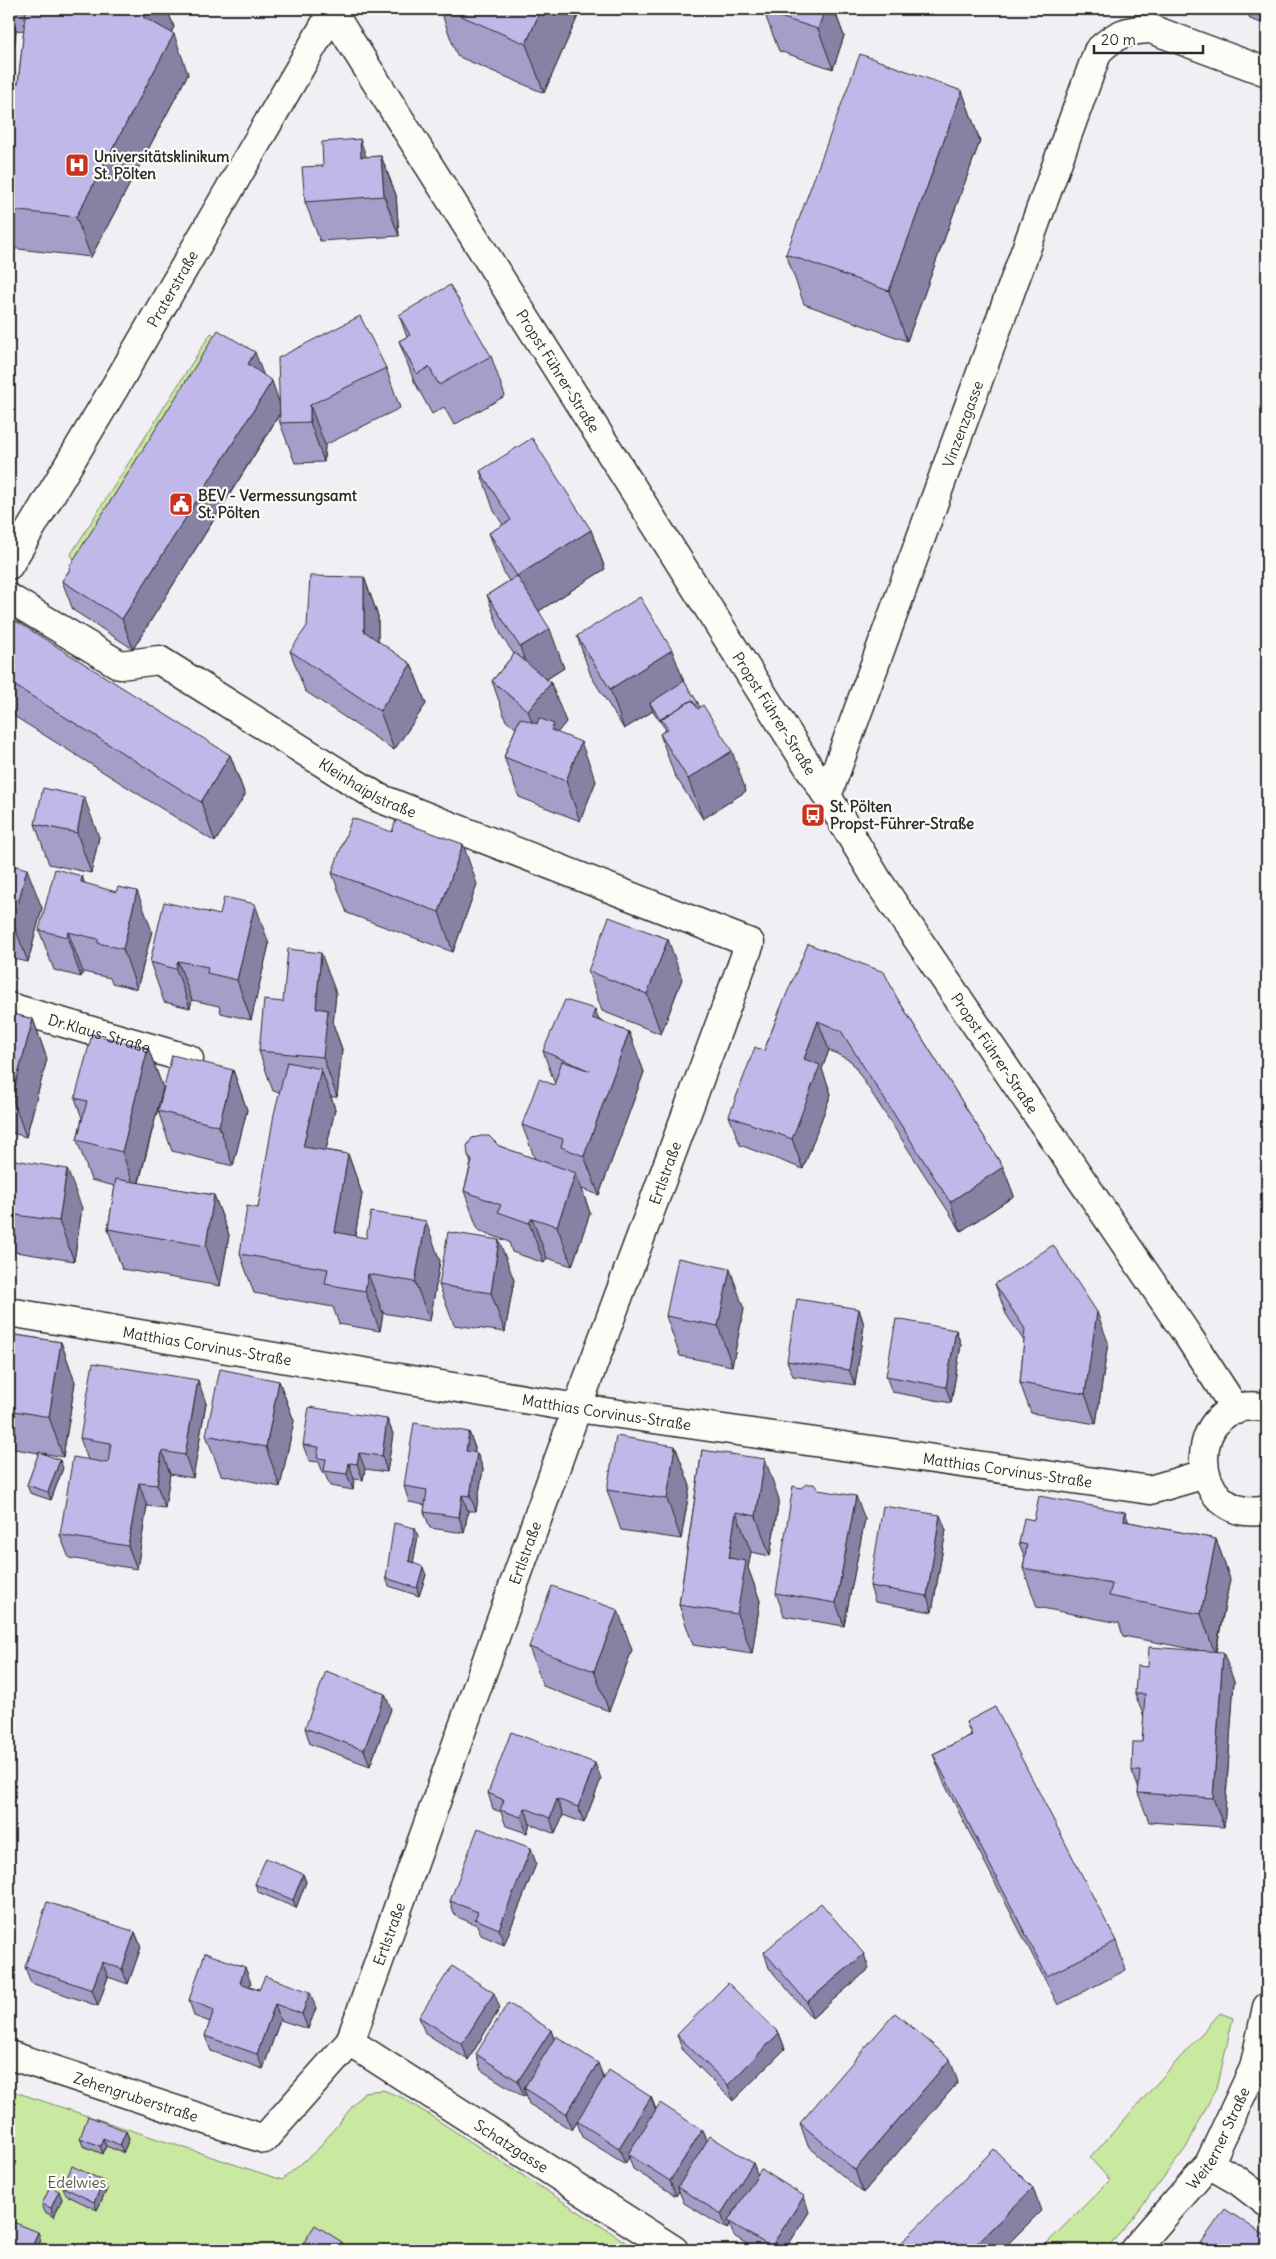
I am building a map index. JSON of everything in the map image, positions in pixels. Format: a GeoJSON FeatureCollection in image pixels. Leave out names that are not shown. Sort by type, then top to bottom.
{"type":"FeatureCollection","features":[{"type":"Feature","properties":{"kind":"street","name":"Praterstraße"},"geometry":{"type":"LineString","coordinates":[[9,565],[122,376],[331,10]]}},
{"type":"Feature","properties":{"kind":"street","name":"Propst Führer-Straße"},"geometry":{"type":"LineString","coordinates":[[331,10],[827,796],[878,880],[1188,1336],[1236,1410]]}},
{"type":"Feature","properties":{"kind":"street","name":"Vinzenzgasse"},"geometry":{"type":"LineString","coordinates":[[827,796],[1098,51],[1113,37],[1133,30],[1151,29],[1267,72]]}},
{"type":"Feature","properties":{"kind":"street","name":"Kleinhaiplstraße"},"geometry":{"type":"LineString","coordinates":[[9,598],[120,665],[159,660],[379,798],[750,943]]}},
{"type":"Feature","properties":{"kind":"street","name":"Ertlstraße"},"geometry":{"type":"LineString","coordinates":[[264,2139],[350,2042],[577,1408],[750,943]]}},
{"type":"Feature","properties":{"kind":"street","name":"Dr.Klaus-Straße"},"geometry":{"type":"LineString","coordinates":[[9,1007],[190,1059]]}},
{"type":"Feature","properties":{"kind":"street","name":"Matthias Corvinus-Straße"},"geometry":{"type":"LineString","coordinates":[[9,1312],[577,1408],[1150,1490],[1205,1474]]}},
{"type":"Feature","properties":{"kind":"street"},"geometry":{"type":"LineString","coordinates":[[1267,1408],[1255,1406],[1236,1410],[1222,1417],[1212,1429],[1205,1443],[1202,1459],[1205,1474],[1214,1491],[1228,1504],[1246,1511],[1267,1512]]}},
{"type":"Feature","properties":{"kind":"street","name":"Weiterner Straße"},"geometry":{"type":"LineString","coordinates":[[1134,2250],[1209,2164],[1254,2068],[1267,2007]]}},
{"type":"Feature","properties":{"kind":"street","name":"Schatzgasse"},"geometry":{"type":"LineString","coordinates":[[350,2042],[674,2250]]}},
{"type":"Feature","properties":{"kind":"street","name":"Zehengruberstraße"},"geometry":{"type":"LineString","coordinates":[[9,2055],[264,2139]]}},
{"type":"Feature","properties":{"kind":"street"},"geometry":{"type":"LineString","coordinates":[[1209,2164],[1237,2180],[1267,2203]]}},
{"type":"Feature","properties":{"kind":"green space"},"geometry":{"type":"Polygon","coordinates":[[[211,333],[229,344],[76,563],[71,554],[211,333]]]}},
{"type":"Feature","properties":{"kind":"green space"},"geometry":{"type":"Polygon","coordinates":[[[1220,2013],[1233,2018],[1218,2084],[1186,2148],[1128,2224],[1105,2250],[1040,2250],[1110,2180],[1090,2158],[1220,2013]]]}},
{"type":"Feature","properties":{"kind":"green space","name":"Edelwies"},"geometry":{"type":"Polygon","coordinates":[[[9,2090],[282,2180],[317,2150],[364,2092],[383,2090],[403,2098],[638,2250],[9,2250],[9,2090]]]}},
{"type":"Feature","properties":{"kind":"building"},"geometry":{"type":"Polygon","coordinates":[[[26,9],[147,9],[143,17],[174,34],[76,217],[9,210],[9,83],[18,84],[26,9]]]}},
{"type":"Feature","properties":{"kind":"building"},"geometry":{"type":"Polygon","coordinates":[[[445,9],[541,9],[526,44],[445,9]]]}},
{"type":"Feature","properties":{"kind":"building"},"geometry":{"type":"Polygon","coordinates":[[[765,9],[825,9],[818,29],[764,12],[765,9]]]}},
{"type":"Feature","properties":{"kind":"building"},"geometry":{"type":"Polygon","coordinates":[[[1248,9],[1267,9],[1267,18],[1247,11],[1248,9]]]}},
{"type":"Feature","properties":{"kind":"building"},"geometry":{"type":"Polygon","coordinates":[[[860,54],[962,91],[889,291],[786,254],[860,54]]]}},
{"type":"Feature","properties":{"kind":"building"},"geometry":{"type":"Polygon","coordinates":[[[360,139],[361,157],[381,156],[384,196],[305,202],[302,167],[323,166],[322,142],[360,139]]]}},
{"type":"Feature","properties":{"kind":"building"},"geometry":{"type":"Polygon","coordinates":[[[450,285],[491,356],[439,385],[429,367],[417,374],[399,341],[410,335],[399,315],[450,285]]]}},
{"type":"Feature","properties":{"kind":"building"},"geometry":{"type":"Polygon","coordinates":[[[360,316],[386,368],[310,405],[310,422],[280,423],[278,358],[360,316]]]}},
{"type":"Feature","properties":{"kind":"building","name":"BEV - Vermessungsamt St. Pölten"},"geometry":{"type":"Polygon","coordinates":[[[218,330],[255,352],[248,364],[272,381],[122,619],[62,581],[218,330]]]}},
{"type":"Feature","properties":{"kind":"building"},"geometry":{"type":"Polygon","coordinates":[[[532,438],[591,530],[517,576],[489,533],[511,520],[480,471],[532,438]]]}},
{"type":"Feature","properties":{"kind":"building"},"geometry":{"type":"Polygon","coordinates":[[[310,576],[364,577],[364,631],[411,664],[380,711],[290,651],[307,626],[310,576]]]}},
{"type":"Feature","properties":{"kind":"building"},"geometry":{"type":"Polygon","coordinates":[[[517,576],[550,629],[520,647],[487,595],[517,576]]]}},
{"type":"Feature","properties":{"kind":"building"},"geometry":{"type":"Polygon","coordinates":[[[640,597],[672,650],[610,689],[577,636],[640,597]]]}},
{"type":"Feature","properties":{"kind":"building"},"geometry":{"type":"Polygon","coordinates":[[[16,621],[230,755],[201,802],[9,682],[9,633],[16,621]]]}},
{"type":"Feature","properties":{"kind":"building"},"geometry":{"type":"Polygon","coordinates":[[[515,653],[551,683],[528,711],[492,681],[515,653]]]}},
{"type":"Feature","properties":{"kind":"building"},"geometry":{"type":"Polygon","coordinates":[[[684,681],[698,703],[695,705],[692,700],[661,719],[662,722],[650,703],[684,681]]]}},
{"type":"Feature","properties":{"kind":"building"},"geometry":{"type":"Polygon","coordinates":[[[692,700],[698,709],[703,705],[732,751],[688,779],[660,734],[668,729],[661,719],[692,700]]]}},
{"type":"Feature","properties":{"kind":"building"},"geometry":{"type":"Polygon","coordinates":[[[520,718],[537,724],[539,718],[554,724],[551,730],[581,742],[566,781],[504,757],[520,718]]]}},
{"type":"Feature","properties":{"kind":"building"},"geometry":{"type":"Polygon","coordinates":[[[43,788],[84,797],[77,833],[35,824],[43,788]]]}},
{"type":"Feature","properties":{"kind":"building"},"geometry":{"type":"Polygon","coordinates":[[[352,818],[392,832],[396,820],[463,844],[439,912],[332,873],[352,818]]]}},
{"type":"Feature","properties":{"kind":"building"},"geometry":{"type":"Polygon","coordinates":[[[9,864],[27,869],[13,923],[9,921],[9,864]]]}},
{"type":"Feature","properties":{"kind":"building"},"geometry":{"type":"Polygon","coordinates":[[[55,869],[82,876],[81,882],[116,892],[118,887],[137,891],[123,949],[98,943],[98,939],[68,932],[67,937],[39,930],[55,869]]]}},
{"type":"Feature","properties":{"kind":"building"},"geometry":{"type":"Polygon","coordinates":[[[224,897],[255,904],[237,980],[207,973],[208,967],[178,961],[176,969],[150,962],[164,902],[220,915],[224,897]]]}},
{"type":"Feature","properties":{"kind":"building"},"geometry":{"type":"Polygon","coordinates":[[[609,917],[668,939],[647,994],[588,971],[609,917]]]}},
{"type":"Feature","properties":{"kind":"building"},"geometry":{"type":"Polygon","coordinates":[[[808,944],[884,972],[897,998],[1003,1167],[950,1202],[841,1031],[818,1021],[804,1059],[820,1065],[792,1139],[729,1116],[755,1047],[764,1051],[808,944]]]}},
{"type":"Feature","properties":{"kind":"building"},"geometry":{"type":"Polygon","coordinates":[[[288,949],[321,953],[316,1008],[328,1010],[323,1057],[259,1051],[264,1000],[283,1002],[288,949]]]}},
{"type":"Feature","properties":{"kind":"building"},"geometry":{"type":"Polygon","coordinates":[[[565,1000],[595,1009],[592,1018],[629,1032],[584,1156],[561,1147],[563,1139],[522,1125],[539,1079],[554,1085],[562,1061],[590,1071],[543,1051],[565,1000]]]}},
{"type":"Feature","properties":{"kind":"building"},"geometry":{"type":"Polygon","coordinates":[[[9,1013],[33,1019],[12,1097],[9,1096],[9,1013]]]}},
{"type":"Feature","properties":{"kind":"building"},"geometry":{"type":"Polygon","coordinates":[[[92,1034],[148,1048],[122,1152],[77,1140],[87,1101],[75,1098],[92,1034]]]}},
{"type":"Feature","properties":{"kind":"building"},"geometry":{"type":"Polygon","coordinates":[[[172,1055],[233,1070],[219,1126],[158,1111],[172,1055]]]}},
{"type":"Feature","properties":{"kind":"building"},"geometry":{"type":"Polygon","coordinates":[[[287,1062],[321,1069],[303,1147],[348,1154],[335,1232],[366,1238],[371,1212],[426,1221],[415,1282],[368,1274],[365,1291],[325,1284],[328,1269],[240,1254],[247,1206],[258,1208],[274,1114],[287,1062]]]}},
{"type":"Feature","properties":{"kind":"building"},"geometry":{"type":"Polygon","coordinates":[[[489,1136],[499,1146],[576,1173],[557,1226],[532,1218],[529,1223],[498,1212],[501,1205],[464,1191],[472,1161],[468,1155],[467,1146],[472,1138],[489,1136]]]}},
{"type":"Feature","properties":{"kind":"building"},"geometry":{"type":"Polygon","coordinates":[[[9,1159],[67,1169],[59,1221],[9,1214],[9,1159]]]}},
{"type":"Feature","properties":{"kind":"building"},"geometry":{"type":"Polygon","coordinates":[[[116,1179],[214,1195],[206,1246],[108,1229],[116,1179]]]}},
{"type":"Feature","properties":{"kind":"building"},"geometry":{"type":"Polygon","coordinates":[[[448,1232],[499,1240],[491,1293],[439,1285],[448,1232]]]}},
{"type":"Feature","properties":{"kind":"building"},"geometry":{"type":"Polygon","coordinates":[[[1053,1245],[1097,1312],[1085,1394],[1020,1383],[1025,1329],[995,1284],[1053,1245]]]}},
{"type":"Feature","properties":{"kind":"building"},"geometry":{"type":"Polygon","coordinates":[[[678,1258],[730,1269],[718,1326],[666,1316],[678,1258]]]}},
{"type":"Feature","properties":{"kind":"building"},"geometry":{"type":"Polygon","coordinates":[[[797,1299],[859,1309],[849,1370],[787,1361],[797,1299]]]}},
{"type":"Feature","properties":{"kind":"building"},"geometry":{"type":"Polygon","coordinates":[[[896,1319],[956,1330],[946,1387],[886,1376],[896,1319]]]}},
{"type":"Feature","properties":{"kind":"building"},"geometry":{"type":"Polygon","coordinates":[[[9,1334],[61,1342],[49,1417],[9,1410],[9,1334]]]}},
{"type":"Feature","properties":{"kind":"building"},"geometry":{"type":"Polygon","coordinates":[[[93,1363],[198,1380],[185,1455],[162,1451],[157,1485],[139,1483],[128,1546],[60,1535],[73,1457],[108,1463],[111,1443],[80,1438],[93,1363]]]}},
{"type":"Feature","properties":{"kind":"building"},"geometry":{"type":"Polygon","coordinates":[[[220,1369],[279,1381],[266,1447],[206,1435],[220,1369]]]}},
{"type":"Feature","properties":{"kind":"building"},"geometry":{"type":"Polygon","coordinates":[[[309,1407],[387,1419],[382,1456],[359,1453],[357,1464],[349,1463],[347,1474],[324,1471],[326,1459],[317,1458],[319,1447],[303,1445],[309,1407]]]}},
{"type":"Feature","properties":{"kind":"building"},"geometry":{"type":"Polygon","coordinates":[[[414,1423],[469,1432],[466,1451],[477,1453],[470,1496],[462,1495],[459,1517],[424,1512],[427,1490],[404,1486],[414,1423]]]}},
{"type":"Feature","properties":{"kind":"building"},"geometry":{"type":"Polygon","coordinates":[[[616,1436],[675,1446],[667,1499],[607,1490],[616,1436]]]}},
{"type":"Feature","properties":{"kind":"building"},"geometry":{"type":"Polygon","coordinates":[[[702,1450],[765,1459],[756,1516],[736,1512],[729,1558],[746,1561],[737,1614],[679,1605],[702,1450]]]}},
{"type":"Feature","properties":{"kind":"building"},"geometry":{"type":"Polygon","coordinates":[[[39,1452],[60,1460],[48,1492],[27,1485],[39,1452]]]}},
{"type":"Feature","properties":{"kind":"building"},"geometry":{"type":"Polygon","coordinates":[[[806,1484],[814,1484],[818,1490],[856,1496],[836,1603],[776,1593],[793,1486],[801,1488],[806,1484]]]}},
{"type":"Feature","properties":{"kind":"building"},"geometry":{"type":"Polygon","coordinates":[[[1039,1496],[1125,1512],[1124,1521],[1216,1539],[1201,1614],[1109,1596],[1112,1584],[1023,1568],[1027,1545],[1019,1543],[1024,1518],[1034,1520],[1039,1496]]]}},
{"type":"Feature","properties":{"kind":"building"},"geometry":{"type":"Polygon","coordinates":[[[883,1506],[940,1515],[927,1596],[870,1586],[883,1506]]]}},
{"type":"Feature","properties":{"kind":"building"},"geometry":{"type":"Polygon","coordinates":[[[394,1523],[415,1528],[409,1561],[423,1567],[417,1588],[386,1578],[394,1523]]]}},
{"type":"Feature","properties":{"kind":"building"},"geometry":{"type":"Polygon","coordinates":[[[552,1586],[618,1610],[594,1671],[529,1647],[552,1586]]]}},
{"type":"Feature","properties":{"kind":"building"},"geometry":{"type":"Polygon","coordinates":[[[1149,1647],[1223,1652],[1213,1798],[1138,1793],[1140,1771],[1132,1771],[1133,1742],[1142,1742],[1145,1694],[1135,1694],[1137,1666],[1148,1667],[1149,1647]]]}},
{"type":"Feature","properties":{"kind":"building"},"geometry":{"type":"Polygon","coordinates":[[[326,1671],[385,1694],[364,1750],[305,1728],[326,1671]]]}},
{"type":"Feature","properties":{"kind":"building"},"geometry":{"type":"Polygon","coordinates":[[[995,1707],[1116,1941],[1047,1976],[933,1754],[972,1735],[966,1722],[995,1707]]]}},
{"type":"Feature","properties":{"kind":"building"},"geometry":{"type":"Polygon","coordinates":[[[511,1732],[595,1763],[578,1807],[557,1799],[550,1818],[525,1808],[521,1817],[500,1810],[504,1800],[488,1793],[511,1732]]]}},
{"type":"Feature","properties":{"kind":"building"},"geometry":{"type":"Polygon","coordinates":[[[478,1828],[531,1848],[499,1929],[475,1919],[478,1912],[450,1901],[478,1828]]]}},
{"type":"Feature","properties":{"kind":"building"},"geometry":{"type":"Polygon","coordinates":[[[266,1858],[303,1874],[293,1900],[255,1884],[266,1858]]]}},
{"type":"Feature","properties":{"kind":"building"},"geometry":{"type":"Polygon","coordinates":[[[47,1902],[135,1932],[122,1969],[102,1962],[92,1990],[25,1967],[47,1902]]]}},
{"type":"Feature","properties":{"kind":"building"},"geometry":{"type":"Polygon","coordinates":[[[821,1903],[864,1954],[807,2002],[764,1952],[821,1903]]]}},
{"type":"Feature","properties":{"kind":"building"},"geometry":{"type":"Polygon","coordinates":[[[205,1953],[245,1967],[240,1983],[259,1990],[265,1976],[310,1992],[302,2014],[275,2004],[257,2054],[205,2036],[214,2010],[189,2000],[205,1953]]]}},
{"type":"Feature","properties":{"kind":"building"},"geometry":{"type":"Polygon","coordinates":[[[452,1966],[494,1993],[462,2044],[419,2017],[452,1966]]]}},
{"type":"Feature","properties":{"kind":"building"},"geometry":{"type":"Polygon","coordinates":[[[728,1983],[779,2033],[728,2085],[677,2035],[728,1983]]]}},
{"type":"Feature","properties":{"kind":"building"},"geometry":{"type":"Polygon","coordinates":[[[508,2003],[551,2030],[518,2081],[476,2054],[508,2003]]]}},
{"type":"Feature","properties":{"kind":"building"},"geometry":{"type":"Polygon","coordinates":[[[895,2013],[950,2059],[855,2170],[800,2123],[895,2013]]]}},
{"type":"Feature","properties":{"kind":"building"},"geometry":{"type":"Polygon","coordinates":[[[556,2036],[598,2063],[566,2114],[524,2088],[556,2036]]]}},
{"type":"Feature","properties":{"kind":"building"},"geometry":{"type":"Polygon","coordinates":[[[609,2070],[651,2097],[619,2148],[577,2121],[609,2070]]]}},
{"type":"Feature","properties":{"kind":"building"},"geometry":{"type":"Polygon","coordinates":[[[660,2103],[702,2130],[670,2181],[628,2154],[660,2103]]]}},
{"type":"Feature","properties":{"kind":"building"},"geometry":{"type":"Polygon","coordinates":[[[88,2116],[126,2131],[120,2145],[103,2138],[100,2146],[80,2138],[88,2116]]]}},
{"type":"Feature","properties":{"kind":"building"},"geometry":{"type":"Polygon","coordinates":[[[710,2136],[753,2163],[721,2214],[678,2187],[710,2136]]]}},
{"type":"Feature","properties":{"kind":"building"},"geometry":{"type":"Polygon","coordinates":[[[994,2149],[1033,2188],[970,2250],[895,2249],[994,2149]]]}},
{"type":"Feature","properties":{"kind":"building"},"geometry":{"type":"Polygon","coordinates":[[[72,2166],[104,2181],[94,2202],[63,2187],[72,2166]]]}},
{"type":"Feature","properties":{"kind":"building"},"geometry":{"type":"Polygon","coordinates":[[[761,2169],[804,2196],[771,2247],[728,2221],[761,2169]]]}},
{"type":"Feature","properties":{"kind":"building"},"geometry":{"type":"Polygon","coordinates":[[[50,2187],[59,2191],[51,2208],[42,2204],[50,2187]]]}},
{"type":"Feature","properties":{"kind":"building"},"geometry":{"type":"Polygon","coordinates":[[[1225,2209],[1267,2237],[1267,2250],[1196,2250],[1225,2209]]]}},
{"type":"Feature","properties":{"kind":"building"},"geometry":{"type":"Polygon","coordinates":[[[13,2222],[38,2232],[31,2250],[9,2250],[9,2233],[13,2222]]]}},
{"type":"Feature","properties":{"kind":"building"},"geometry":{"type":"Polygon","coordinates":[[[315,2225],[342,2242],[337,2250],[299,2250],[315,2225]]]}},
{"type":"Feature","properties":{"kind":"place","name":"Universitätsklinikum St. Pölten"},"geometry":{"type":"Point","coordinates":[77,165]}},
{"type":"Feature","properties":{"kind":"place","name":"BEV - Vermessungsamt St. Pölten"},"geometry":{"type":"Point","coordinates":[181,504]}},
{"type":"Feature","properties":{"kind":"place","name":"St. Pölten Propst-Führer-Straße"},"geometry":{"type":"Point","coordinates":[813,815]}}]}
